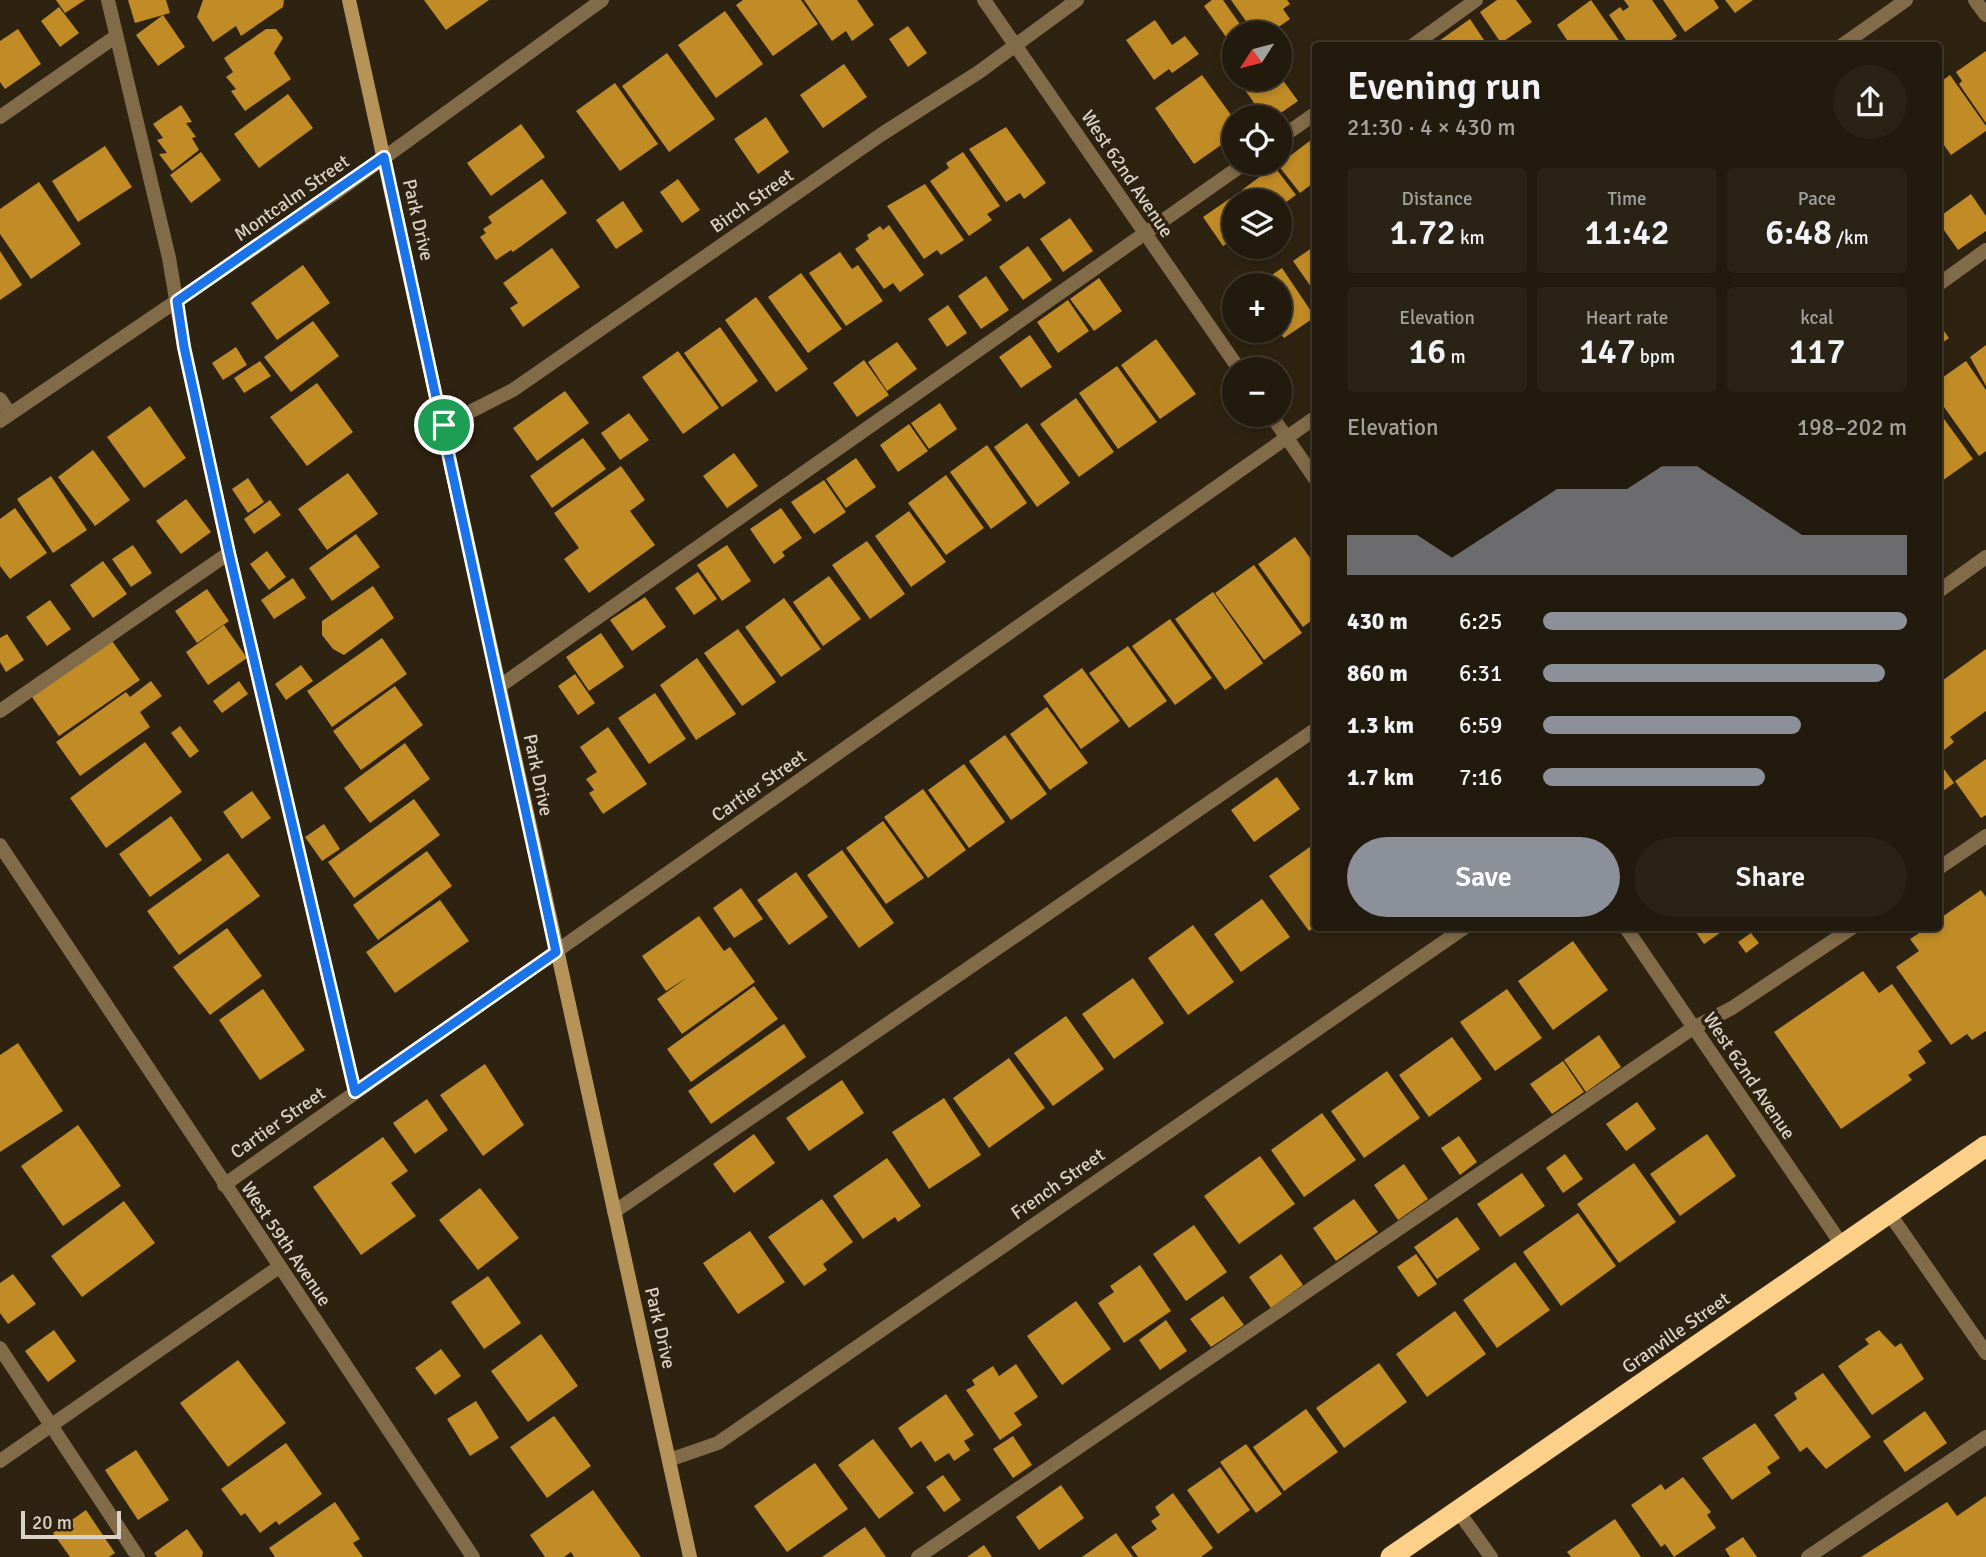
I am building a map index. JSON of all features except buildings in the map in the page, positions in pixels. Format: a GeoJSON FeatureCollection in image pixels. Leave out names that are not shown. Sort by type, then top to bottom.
{"type":"FeatureCollection","features":[{"type":"Feature","properties":{"kind":"highway","name":"Granville Street"},"geometry":{"type":"LineString","coordinates":[[1391,1557],[1986,1146]]}},
{"type":"Feature","properties":{"kind":"street"},"geometry":{"type":"LineString","coordinates":[[108,0],[177,301],[184,347],[229,553],[355,1092]]}},
{"type":"Feature","properties":{"kind":"street","name":"Park Drive"},"geometry":{"type":"LineString","coordinates":[[349,0],[690,1557]]}},
{"type":"Feature","properties":{"kind":"street","name":"Montcalm Street"},"geometry":{"type":"LineString","coordinates":[[5,418],[384,157],[602,0]]}},
{"type":"Feature","properties":{"kind":"street","name":"West 62nd Avenue"},"geometry":{"type":"LineString","coordinates":[[984,0],[1231,357]]}},
{"type":"Feature","properties":{"kind":"street","name":"Birch Street"},"geometry":{"type":"LineString","coordinates":[[444,425],[513,390],[1077,0]]}},
{"type":"Feature","properties":{"kind":"street"},"geometry":{"type":"LineString","coordinates":[[1418,42],[1476,0]]}},
{"type":"Feature","properties":{"kind":"street"},"geometry":{"type":"LineString","coordinates":[[1848,42],[1906,0]]}},
{"type":"Feature","properties":{"kind":"street"},"geometry":{"type":"LineString","coordinates":[[1975,0],[1986,15]]}},
{"type":"Feature","properties":{"kind":"street"},"geometry":{"type":"LineString","coordinates":[[0,117],[115,37]]}},
{"type":"Feature","properties":{"kind":"street"},"geometry":{"type":"LineString","coordinates":[[1292,130],[1312,116]]}},
{"type":"Feature","properties":{"kind":"street"},"geometry":{"type":"LineString","coordinates":[[500,686],[1228,175]]}},
{"type":"Feature","properties":{"kind":"street"},"geometry":{"type":"LineString","coordinates":[[1942,282],[1986,250]]}},
{"type":"Feature","properties":{"kind":"street"},"geometry":{"type":"LineString","coordinates":[[0,399],[5,418]]}},
{"type":"Feature","properties":{"kind":"street","name":"Cartier Street"},"geometry":{"type":"LineString","coordinates":[[224,1185],[1312,420]]}},
{"type":"Feature","properties":{"kind":"street"},"geometry":{"type":"LineString","coordinates":[[1279,427],[1312,475]]}},
{"type":"Feature","properties":{"kind":"street"},"geometry":{"type":"LineString","coordinates":[[0,711],[229,553]]}},
{"type":"Feature","properties":{"kind":"street"},"geometry":{"type":"LineString","coordinates":[[1942,589],[1986,557]]}},
{"type":"Feature","properties":{"kind":"street"},"geometry":{"type":"LineString","coordinates":[[614,1212],[1312,732]]}},
{"type":"Feature","properties":{"kind":"street"},"geometry":{"type":"LineString","coordinates":[[1942,866],[1986,836]]}},
{"type":"Feature","properties":{"kind":"street","name":"West 59th Avenue"},"geometry":{"type":"LineString","coordinates":[[0,845],[473,1557]]}},
{"type":"Feature","properties":{"kind":"street","name":"French Street"},"geometry":{"type":"LineString","coordinates":[[669,1460],[718,1443],[1460,931]]}},
{"type":"Feature","properties":{"kind":"street","name":"West 62nd Avenue"},"geometry":{"type":"LineString","coordinates":[[1628,931],[1842,1245]]}},
{"type":"Feature","properties":{"kind":"street"},"geometry":{"type":"LineString","coordinates":[[918,1557],[1693,1028],[1732,1008],[1848,931]]}},
{"type":"Feature","properties":{"kind":"street"},"geometry":{"type":"LineString","coordinates":[[1889,1213],[1986,1353]]}},
{"type":"Feature","properties":{"kind":"street"},"geometry":{"type":"LineString","coordinates":[[0,1461],[279,1267]]}},
{"type":"Feature","properties":{"kind":"street"},"geometry":{"type":"LineString","coordinates":[[0,1348],[138,1557]]}},
{"type":"Feature","properties":{"kind":"street"},"geometry":{"type":"LineString","coordinates":[[1808,1557],[1986,1437]]}},
{"type":"Feature","properties":{"kind":"street"},"geometry":{"type":"LineString","coordinates":[[1458,1511],[1490,1557]]}},
{"type":"Feature","properties":{"kind":"route"},"geometry":{"type":"LineString","coordinates":[[384,157],[444,425],[556,952],[355,1092],[229,553],[184,347],[177,301],[384,157]]}}]}
